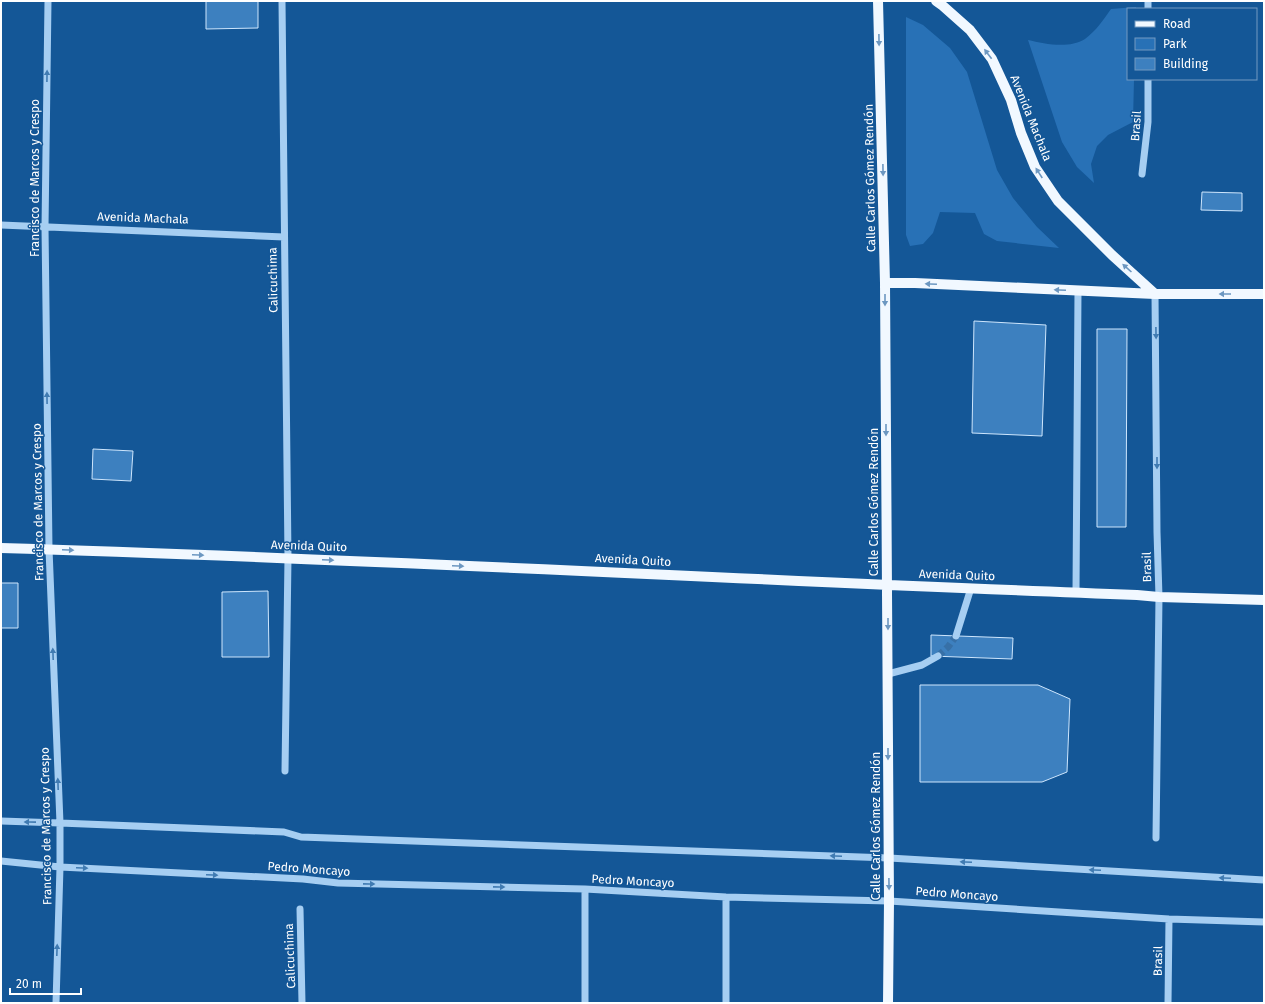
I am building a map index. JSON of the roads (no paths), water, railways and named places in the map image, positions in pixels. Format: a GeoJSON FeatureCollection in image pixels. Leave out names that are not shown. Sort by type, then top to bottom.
{"type":"FeatureCollection","features":[{"type":"Feature","properties":{"kind":"main road","name":"Calle Carlos Gómez Rendón"},"geometry":{"type":"LineString","coordinates":[[878,1],[885,283],[889,858],[888,1003]]}},
{"type":"Feature","properties":{"kind":"main road","name":"Avenida Machala"},"geometry":{"type":"LineString","coordinates":[[936,1],[970,30],[992,59],[1011,100],[1021,132],[1036,167],[1058,201],[1112,255],[1155,294]]}},
{"type":"Feature","properties":{"kind":"main road"},"geometry":{"type":"LineString","coordinates":[[885,283],[915,283],[1155,294],[1264,294]]}},
{"type":"Feature","properties":{"kind":"main road","name":"Avenida Quito"},"geometry":{"type":"LineString","coordinates":[[1,548],[288,558],[1076,592],[1159,597],[1264,600]]}},
{"type":"Feature","properties":{"kind":"street","name":"Francisco de Marcos y Crespo"},"geometry":{"type":"LineString","coordinates":[[48,1],[45,227],[49,549],[60,823],[56,1003]]}},
{"type":"Feature","properties":{"kind":"street","name":"Calicuchima"},"geometry":{"type":"LineString","coordinates":[[282,1],[288,558],[285,771]]}},
{"type":"Feature","properties":{"kind":"street","name":"Brasil"},"geometry":{"type":"LineString","coordinates":[[1142,174],[1148,122],[1148,80]]}},
{"type":"Feature","properties":{"kind":"street","name":"Avenida Machala"},"geometry":{"type":"LineString","coordinates":[[1,225],[284,237]]}},
{"type":"Feature","properties":{"kind":"street"},"geometry":{"type":"LineString","coordinates":[[1076,592],[1078,291]]}},
{"type":"Feature","properties":{"kind":"street","name":"Brasil"},"geometry":{"type":"LineString","coordinates":[[1155,294],[1159,597],[1156,838]]}},
{"type":"Feature","properties":{"kind":"street"},"geometry":{"type":"LineString","coordinates":[[956,636],[971,588]]}},
{"type":"Feature","properties":{"kind":"street"},"geometry":{"type":"LineString","coordinates":[[888,674],[922,665],[938,656]]}},
{"type":"Feature","properties":{"kind":"street"},"geometry":{"type":"LineString","coordinates":[[1,822],[284,832],[301,837],[889,858],[1264,880]]}},
{"type":"Feature","properties":{"kind":"street","name":"Pedro Moncayo"},"geometry":{"type":"LineString","coordinates":[[1,861],[60,867],[303,879],[338,883],[585,889],[726,897],[889,901],[1169,919],[1264,922]]}},
{"type":"Feature","properties":{"kind":"street"},"geometry":{"type":"LineString","coordinates":[[585,889],[585,1003]]}},
{"type":"Feature","properties":{"kind":"street"},"geometry":{"type":"LineString","coordinates":[[726,897],[726,1003]]}},
{"type":"Feature","properties":{"kind":"street","name":"Calicuchima"},"geometry":{"type":"LineString","coordinates":[[300,908],[302,1003]]}},
{"type":"Feature","properties":{"kind":"street","name":"Brasil"},"geometry":{"type":"LineString","coordinates":[[1168,1003],[1169,919]]}},
{"type":"Feature","properties":{"kind":"tunnel"},"geometry":{"type":"LineString","coordinates":[[938,656],[948,647],[956,636]]}}]}
